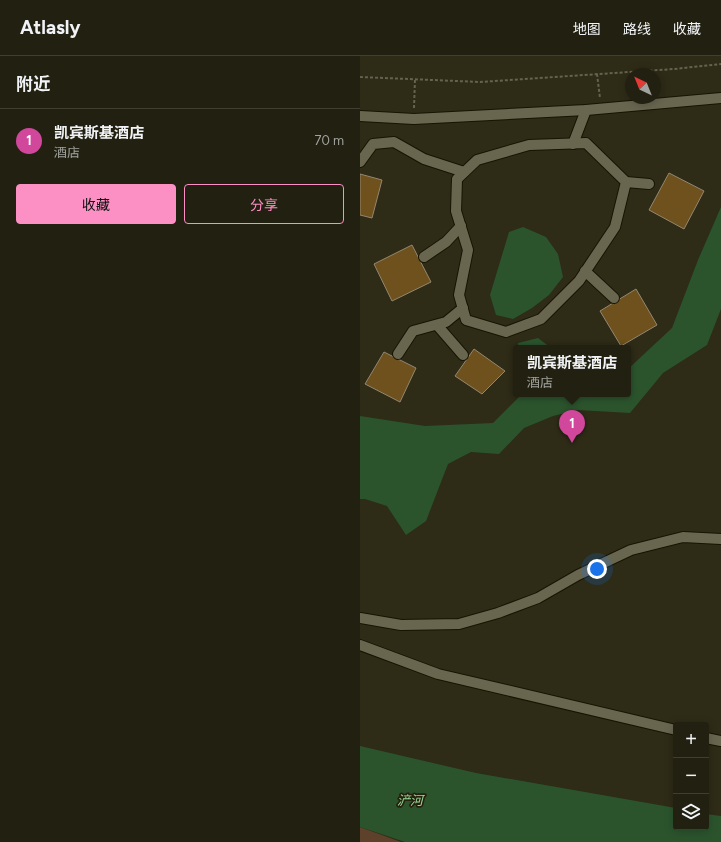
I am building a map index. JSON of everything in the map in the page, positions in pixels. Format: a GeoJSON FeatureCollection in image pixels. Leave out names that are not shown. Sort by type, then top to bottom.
{"type":"FeatureCollection","features":[{"type":"Feature","properties":{"kind":"street"},"geometry":{"type":"LineString","coordinates":[[360,116],[414,119],[601,109],[721,98]]}},
{"type":"Feature","properties":{"kind":"street"},"geometry":{"type":"LineString","coordinates":[[573,144],[586,110]]}},
{"type":"Feature","properties":{"kind":"street"},"geometry":{"type":"LineString","coordinates":[[360,162],[373,144],[394,142],[424,159],[464,172]]}},
{"type":"Feature","properties":{"kind":"street"},"geometry":{"type":"LineString","coordinates":[[626,182],[614,226],[579,281],[541,319],[506,332],[466,320],[459,295],[468,250],[462,226],[456,211],[457,179],[476,160],[529,145],[586,144],[626,182],[649,184]]}},
{"type":"Feature","properties":{"kind":"street"},"geometry":{"type":"LineString","coordinates":[[424,257],[446,242],[462,226]]}},
{"type":"Feature","properties":{"kind":"street"},"geometry":{"type":"LineString","coordinates":[[585,271],[614,298]]}},
{"type":"Feature","properties":{"kind":"street"},"geometry":{"type":"LineString","coordinates":[[398,354],[413,331],[446,322],[463,308]]}},
{"type":"Feature","properties":{"kind":"street"},"geometry":{"type":"LineString","coordinates":[[437,325],[463,355]]}},
{"type":"Feature","properties":{"kind":"street"},"geometry":{"type":"LineString","coordinates":[[360,618],[401,625],[459,624],[498,613],[538,598],[578,575],[631,550],[683,537],[721,539]]}},
{"type":"Feature","properties":{"kind":"street"},"geometry":{"type":"LineString","coordinates":[[360,645],[438,674],[673,729]]}},
{"type":"Feature","properties":{"kind":"street"},"geometry":{"type":"LineString","coordinates":[[709,739],[721,741]]}},
{"type":"Feature","properties":{"kind":"path"},"geometry":{"type":"LineString","coordinates":[[360,77],[480,82],[674,69],[721,64]]}},
{"type":"Feature","properties":{"kind":"path"},"geometry":{"type":"LineString","coordinates":[[597,74],[601,109]]}},
{"type":"Feature","properties":{"kind":"path"},"geometry":{"type":"LineString","coordinates":[[414,119],[415,79]]}},
{"type":"Feature","properties":{"kind":"shaded area"},"geometry":{"type":"Polygon","coordinates":[[[360,827],[401,842],[360,842],[360,827]]]}},
{"type":"Feature","properties":{"kind":"water"},"geometry":{"type":"Polygon","coordinates":[[[721,207],[721,309],[707,345],[663,373],[630,413],[578,410],[553,416],[524,428],[499,454],[471,452],[448,464],[426,521],[406,535],[387,506],[365,499],[360,499],[360,416],[425,426],[493,423],[519,397],[631,397],[631,366],[672,328],[698,260],[721,207]]]}},
{"type":"Feature","properties":{"kind":"water"},"geometry":{"type":"Polygon","coordinates":[[[523,227],[546,237],[558,254],[563,277],[549,295],[532,308],[513,319],[496,315],[490,295],[509,232],[523,227]]]}},
{"type":"Feature","properties":{"kind":"water"},"geometry":{"type":"Polygon","coordinates":[[[538,338],[547,345],[518,345],[518,343],[538,338]]]}},
{"type":"Feature","properties":{"kind":"water","name":"浐河"},"geometry":{"type":"Polygon","coordinates":[[[360,746],[476,773],[673,807],[673,830],[709,830],[709,814],[721,816],[721,842],[405,842],[360,827],[360,746]]]}},
{"type":"Feature","properties":{"kind":"building"},"geometry":{"type":"Polygon","coordinates":[[[669,173],[704,191],[684,229],[649,210],[669,173]]]}},
{"type":"Feature","properties":{"kind":"building"},"geometry":{"type":"Polygon","coordinates":[[[360,174],[382,180],[372,218],[360,215],[360,174]]]}},
{"type":"Feature","properties":{"kind":"building"},"geometry":{"type":"Polygon","coordinates":[[[412,245],[431,282],[392,301],[374,264],[412,245]]]}},
{"type":"Feature","properties":{"kind":"building"},"geometry":{"type":"Polygon","coordinates":[[[636,289],[657,325],[620,345],[600,311],[636,289]]]}},
{"type":"Feature","properties":{"kind":"building"},"geometry":{"type":"Polygon","coordinates":[[[474,349],[505,371],[482,394],[455,376],[474,349]]]}},
{"type":"Feature","properties":{"kind":"building"},"geometry":{"type":"Polygon","coordinates":[[[384,352],[416,368],[400,402],[365,384],[384,352]]]}},
{"type":"Feature","properties":{"kind":"place","name":"凯宾斯基酒店"},"geometry":{"type":"Point","coordinates":[572,443]}}]}
